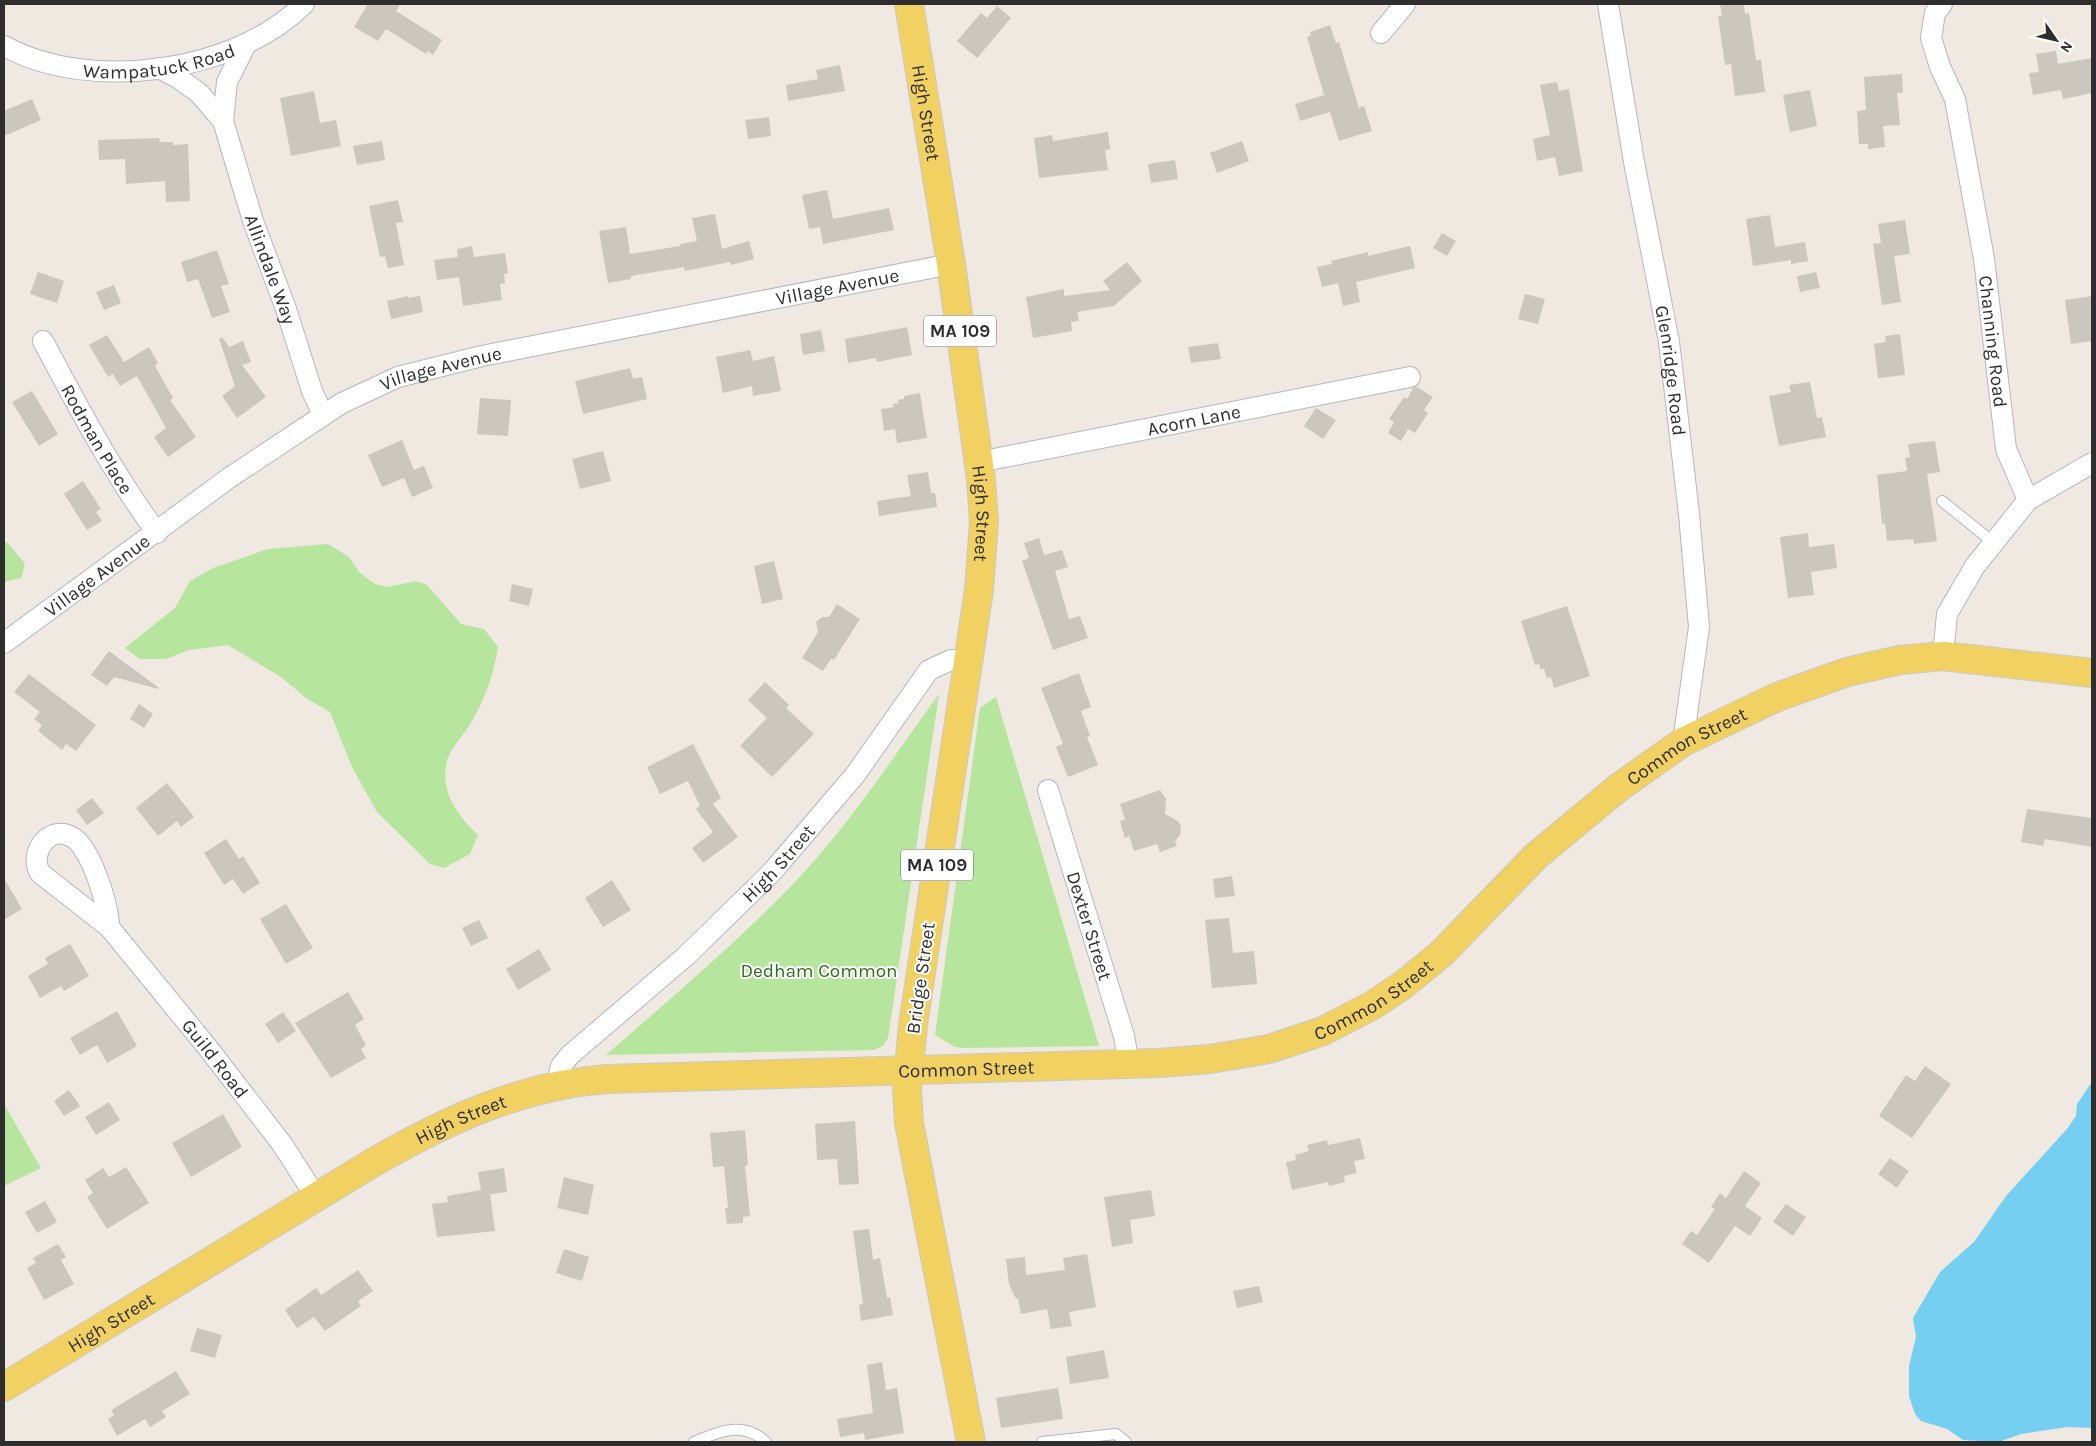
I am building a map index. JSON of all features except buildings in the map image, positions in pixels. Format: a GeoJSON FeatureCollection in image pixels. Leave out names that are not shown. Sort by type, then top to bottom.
{"type":"FeatureCollection","features":[{"type":"Feature","properties":{"kind":"main road","name":"High Street"},"geometry":{"type":"LineString","coordinates":[[909,4],[979,462],[983,508],[983,538],[979,590],[967,660]]}},
{"type":"Feature","properties":{"kind":"main road","name":"Common Street"},"geometry":{"type":"LineString","coordinates":[[558,1084],[607,1079],[1129,1064],[1210,1059],[1269,1049],[1323,1031],[1373,1005],[1420,973],[1441,954],[1536,856],[1618,788],[1683,742],[1778,697],[1847,672],[1900,660],[1943,656],[2092,673]]}},
{"type":"Feature","properties":{"kind":"main road","name":"Bridge Street"},"geometry":{"type":"LineString","coordinates":[[967,660],[908,1070],[907,1105],[911,1142],[971,1442]]}},
{"type":"Feature","properties":{"kind":"main road","name":"High Street"},"geometry":{"type":"LineString","coordinates":[[4,1386],[393,1151],[449,1122],[502,1100],[558,1084]]}},
{"type":"Feature","properties":{"kind":"street","name":"Wampatuck Road"},"geometry":{"type":"LineString","coordinates":[[4,46],[43,62],[85,71],[115,73],[159,68],[197,60],[246,44],[272,30],[304,4]]}},
{"type":"Feature","properties":{"kind":"street"},"geometry":{"type":"LineString","coordinates":[[1381,33],[1405,4]]}},
{"type":"Feature","properties":{"kind":"street","name":"Glenridge Road"},"geometry":{"type":"LineString","coordinates":[[1608,4],[1634,162],[1669,342],[1689,514],[1699,628],[1683,742]]}},
{"type":"Feature","properties":{"kind":"street","name":"Channing Road"},"geometry":{"type":"LineString","coordinates":[[1942,4],[1935,13],[1931,38],[1940,67],[1955,98],[1984,260],[2006,449],[2028,500]]}},
{"type":"Feature","properties":{"kind":"street","name":"Allindale Way"},"geometry":{"type":"LineString","coordinates":[[246,44],[227,82],[223,121],[253,221],[286,309],[312,391],[323,415]]}},
{"type":"Feature","properties":{"kind":"street","name":"Allindale Way"},"geometry":{"type":"LineString","coordinates":[[159,68],[178,78],[199,94],[223,121]]}},
{"type":"Feature","properties":{"kind":"street","name":"Village Avenue"},"geometry":{"type":"LineString","coordinates":[[4,643],[157,533],[229,478],[323,415],[368,389],[398,377],[435,366],[950,264]]}},
{"type":"Feature","properties":{"kind":"street","name":"Rodman Place"},"geometry":{"type":"LineString","coordinates":[[43,342],[133,500],[157,533]]}},
{"type":"Feature","properties":{"kind":"street","name":"Acorn Lane"},"geometry":{"type":"LineString","coordinates":[[979,462],[1410,377]]}},
{"type":"Feature","properties":{"kind":"street"},"geometry":{"type":"LineString","coordinates":[[1943,656],[1947,614],[1975,566],[2028,500],[2092,463]]}},
{"type":"Feature","properties":{"kind":"street","name":"High Street"},"geometry":{"type":"LineString","coordinates":[[558,1084],[561,1066],[570,1055],[706,938],[795,846],[855,775],[923,676],[943,662],[967,660]]}},
{"type":"Feature","properties":{"kind":"street","name":"Dexter Street"},"geometry":{"type":"LineString","coordinates":[[1048,790],[1124,1036],[1129,1064]]}},
{"type":"Feature","properties":{"kind":"street","name":"Guild Road"},"geometry":{"type":"LineString","coordinates":[[109,928],[103,894],[84,850],[73,837],[66,834],[58,834],[51,837],[38,849],[36,866],[40,873],[47,881],[109,928],[198,1034],[282,1144],[316,1197]]}},
{"type":"Feature","properties":{"kind":"lane"},"geometry":{"type":"LineString","coordinates":[[1942,502],[1994,543]]}},
{"type":"Feature","properties":{"kind":"lane"},"geometry":{"type":"LineString","coordinates":[[694,1442],[714,1434],[746,1428],[758,1434],[766,1442]]}},
{"type":"Feature","properties":{"kind":"lane"},"geometry":{"type":"LineString","coordinates":[[1042,1442],[1116,1434],[1126,1442]]}},
{"type":"Feature","properties":{"kind":"green space"},"geometry":{"type":"Polygon","coordinates":[[[4,541],[9,544],[25,564],[21,578],[4,582],[4,541]]]}},
{"type":"Feature","properties":{"kind":"green space"},"geometry":{"type":"Polygon","coordinates":[[[328,544],[349,557],[359,572],[375,584],[388,587],[416,581],[427,585],[461,624],[484,629],[498,647],[494,668],[485,695],[471,723],[451,751],[445,772],[448,793],[452,802],[464,820],[478,835],[470,854],[444,868],[430,864],[377,812],[352,767],[330,712],[306,698],[281,677],[228,645],[189,650],[166,659],[140,659],[125,648],[175,608],[190,581],[213,568],[268,549],[328,544]]]}},
{"type":"Feature","properties":{"kind":"green space","name":"Dedham Common"},"geometry":{"type":"Polygon","coordinates":[[[939,694],[888,1038],[883,1046],[874,1050],[606,1055],[727,948],[796,881],[835,837],[939,694]]]}},
{"type":"Feature","properties":{"kind":"green space","name":"Dedham Common"},"geometry":{"type":"Polygon","coordinates":[[[996,697],[1099,1046],[965,1048],[955,1047],[935,1035],[980,708],[996,697]]]}},
{"type":"Feature","properties":{"kind":"green space"},"geometry":{"type":"Polygon","coordinates":[[[4,1104],[41,1168],[4,1186],[4,1104]]]}},
{"type":"Feature","properties":{"kind":"water"},"geometry":{"type":"Polygon","coordinates":[[[2092,1082],[2092,1428],[2068,1427],[2021,1434],[1999,1442],[1963,1440],[1947,1429],[1921,1421],[1915,1414],[1909,1396],[1909,1366],[1916,1337],[1913,1318],[1940,1272],[1974,1242],[2006,1196],[2067,1129],[2076,1116],[2077,1104],[2092,1082]]]}}]}
